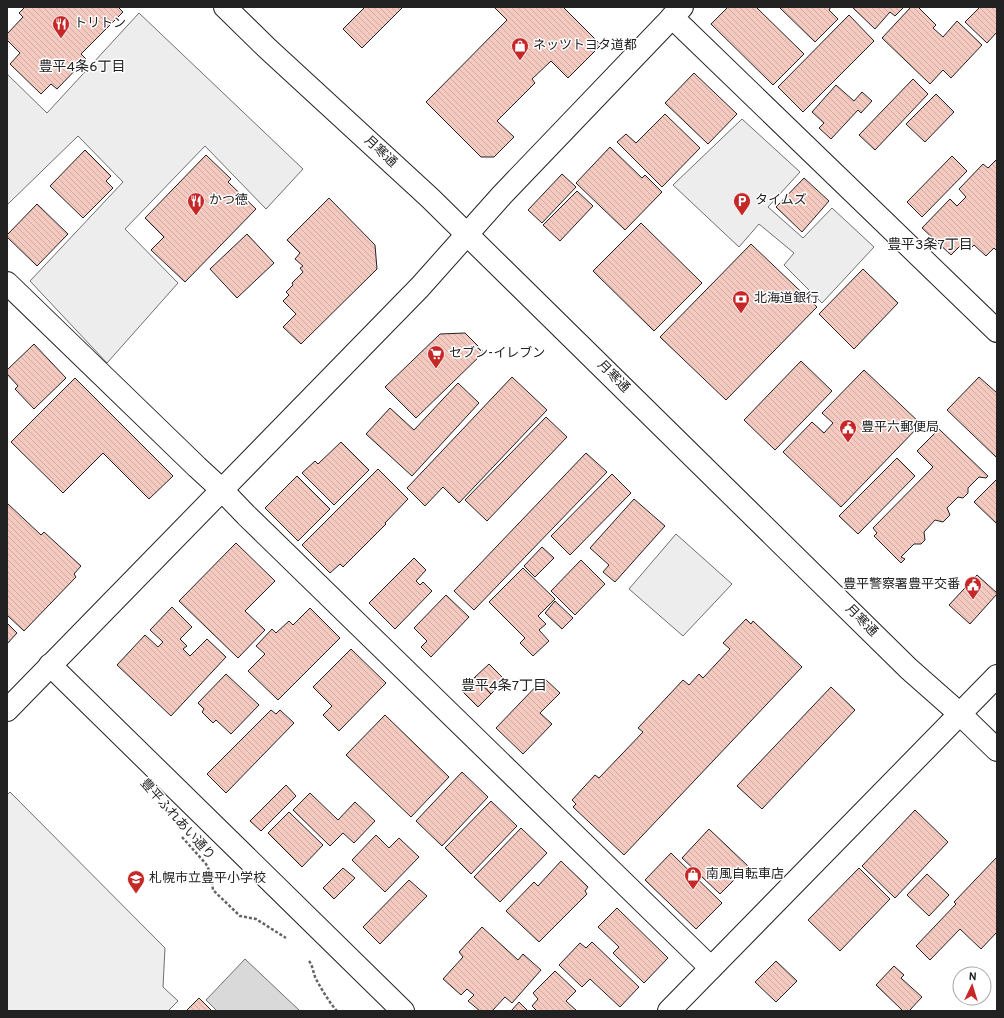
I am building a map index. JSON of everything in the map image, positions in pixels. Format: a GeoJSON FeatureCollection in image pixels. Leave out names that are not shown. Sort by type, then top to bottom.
{"type":"FeatureCollection","features":[{"type":"Feature","properties":{"kind":"main road","name":"月寒通"},"geometry":{"type":"LineString","coordinates":[[225,7],[268,49],[467,234],[909,669],[960,714],[997,750]]}},
{"type":"Feature","properties":{"kind":"main road"},"geometry":{"type":"LineString","coordinates":[[7,710],[420,287],[502,195],[677,12],[997,331]]}},
{"type":"Feature","properties":{"kind":"main road"},"geometry":{"type":"LineString","coordinates":[[7,283],[222,490],[710,968]]}},
{"type":"Feature","properties":{"kind":"main road"},"geometry":{"type":"LineString","coordinates":[[50,665],[403,1011]]}},
{"type":"Feature","properties":{"kind":"main road"},"geometry":{"type":"LineString","coordinates":[[669,1011],[997,676]]}},
{"type":"Feature","properties":{"kind":"path","name":"豊平ふれあい通り"},"geometry":{"type":"LineString","coordinates":[[182,836],[206,864],[211,874],[213,890],[240,916],[256,919],[288,939]]}},
{"type":"Feature","properties":{"kind":"path"},"geometry":{"type":"LineString","coordinates":[[308,959],[312,964],[316,978],[331,1004],[337,1011]]}},
{"type":"Feature","properties":{"kind":"shaded area"},"geometry":{"type":"Polygon","coordinates":[[[139,13],[303,169],[266,209],[205,146],[125,229],[178,283],[107,363],[30,281],[123,182],[78,136],[7,205],[7,74],[47,113],[139,13]]]}},
{"type":"Feature","properties":{"kind":"shaded area","name":"タイムズ"},"geometry":{"type":"Polygon","coordinates":[[[742,119],[800,172],[768,207],[803,238],[832,208],[874,247],[822,303],[784,265],[794,253],[759,224],[739,247],[673,185],[742,119]]]}},
{"type":"Feature","properties":{"kind":"shaded area"},"geometry":{"type":"Polygon","coordinates":[[[676,534],[732,584],[683,636],[629,589],[676,534]]]}},
{"type":"Feature","properties":{"kind":"shaded area"},"geometry":{"type":"Polygon","coordinates":[[[10,792],[165,948],[163,987],[178,1001],[168,1011],[7,1011],[7,795],[10,792]]]}},
{"type":"Feature","properties":{"kind":"shaded area"},"geometry":{"type":"Polygon","coordinates":[[[245,959],[300,1011],[217,1011],[206,1000],[245,959]]]}},
{"type":"Feature","properties":{"kind":"building"},"geometry":{"type":"Polygon","coordinates":[[[25,7],[118,7],[123,12],[81,54],[86,59],[57,89],[51,84],[41,94],[10,64],[20,53],[7,40],[7,34],[23,17],[19,13],[25,7]]]}},
{"type":"Feature","properties":{"kind":"building"},"geometry":{"type":"Polygon","coordinates":[[[365,7],[403,7],[362,48],[343,29],[365,7]]]}},
{"type":"Feature","properties":{"kind":"building"},"geometry":{"type":"Polygon","coordinates":[[[494,7],[563,7],[601,45],[568,78],[551,61],[532,79],[535,83],[497,121],[514,137],[494,157],[481,157],[426,102],[507,20],[494,7]]]}},
{"type":"Feature","properties":{"kind":"building"},"geometry":{"type":"Polygon","coordinates":[[[728,7],[756,7],[804,54],[773,85],[711,24],[728,7]]]}},
{"type":"Feature","properties":{"kind":"building"},"geometry":{"type":"Polygon","coordinates":[[[831,7],[829,10],[838,19],[815,42],[780,8],[831,7]]]}},
{"type":"Feature","properties":{"kind":"building"},"geometry":{"type":"Polygon","coordinates":[[[852,7],[904,7],[895,16],[890,12],[875,29],[852,7]]]}},
{"type":"Feature","properties":{"kind":"building"},"geometry":{"type":"Polygon","coordinates":[[[911,7],[918,7],[936,25],[933,28],[943,37],[957,21],[982,45],[951,78],[943,70],[930,84],[882,38],[911,7]]]}},
{"type":"Feature","properties":{"kind":"building"},"geometry":{"type":"Polygon","coordinates":[[[980,7],[997,7],[997,32],[987,43],[965,22],[980,7]]]}},
{"type":"Feature","properties":{"kind":"building"},"geometry":{"type":"Polygon","coordinates":[[[849,15],[874,41],[803,112],[778,87],[849,15]]]}},
{"type":"Feature","properties":{"kind":"building"},"geometry":{"type":"Polygon","coordinates":[[[694,73],[737,114],[708,144],[665,103],[694,73]]]}},
{"type":"Feature","properties":{"kind":"building"},"geometry":{"type":"Polygon","coordinates":[[[913,79],[928,94],[875,150],[859,135],[913,79]]]}},
{"type":"Feature","properties":{"kind":"building"},"geometry":{"type":"Polygon","coordinates":[[[836,85],[854,101],[862,92],[872,101],[861,113],[858,110],[831,139],[819,128],[824,123],[812,112],[836,85]]]}},
{"type":"Feature","properties":{"kind":"building"},"geometry":{"type":"Polygon","coordinates":[[[936,94],[954,112],[925,142],[906,124],[936,94]]]}},
{"type":"Feature","properties":{"kind":"building"},"geometry":{"type":"Polygon","coordinates":[[[665,114],[700,148],[662,187],[617,142],[626,134],[636,143],[665,114]]]}},
{"type":"Feature","properties":{"kind":"building"},"geometry":{"type":"Polygon","coordinates":[[[610,147],[642,178],[645,175],[662,192],[625,230],[576,183],[610,147]]]}},
{"type":"Feature","properties":{"kind":"building"},"geometry":{"type":"Polygon","coordinates":[[[85,150],[111,176],[106,181],[113,188],[83,218],[50,186],[85,150]]]}},
{"type":"Feature","properties":{"kind":"building"},"geometry":{"type":"Polygon","coordinates":[[[206,155],[231,179],[228,182],[256,209],[185,282],[151,250],[164,237],[145,218],[206,155]]]}},
{"type":"Feature","properties":{"kind":"building"},"geometry":{"type":"Polygon","coordinates":[[[952,156],[967,171],[922,217],[907,202],[952,156]]]}},
{"type":"Feature","properties":{"kind":"building"},"geometry":{"type":"Polygon","coordinates":[[[997,159],[997,251],[994,248],[986,256],[974,245],[970,249],[963,243],[951,255],[922,228],[950,199],[957,206],[966,197],[959,189],[983,164],[988,168],[997,159]]]}},
{"type":"Feature","properties":{"kind":"building"},"geometry":{"type":"Polygon","coordinates":[[[562,174],[576,187],[542,223],[528,210],[562,174]]]}},
{"type":"Feature","properties":{"kind":"building"},"geometry":{"type":"Polygon","coordinates":[[[804,178],[829,201],[802,232],[776,207],[804,178]]]}},
{"type":"Feature","properties":{"kind":"building"},"geometry":{"type":"Polygon","coordinates":[[[577,191],[593,206],[560,241],[543,225],[577,191]]]}},
{"type":"Feature","properties":{"kind":"building"},"geometry":{"type":"Polygon","coordinates":[[[329,198],[375,245],[377,269],[301,344],[283,327],[296,314],[283,301],[289,295],[286,292],[293,285],[292,283],[303,272],[300,268],[303,266],[295,259],[300,253],[287,240],[329,198]]]}},
{"type":"Feature","properties":{"kind":"building"},"geometry":{"type":"Polygon","coordinates":[[[37,204],[68,234],[37,266],[7,237],[7,235],[37,204]]]}},
{"type":"Feature","properties":{"kind":"building"},"geometry":{"type":"Polygon","coordinates":[[[641,223],[702,283],[654,331],[593,271],[641,223]]]}},
{"type":"Feature","properties":{"kind":"building"},"geometry":{"type":"Polygon","coordinates":[[[247,234],[274,263],[237,298],[210,269],[247,234]]]}},
{"type":"Feature","properties":{"kind":"building"},"geometry":{"type":"Polygon","coordinates":[[[751,244],[817,307],[726,400],[660,337],[751,244]]]}},
{"type":"Feature","properties":{"kind":"building"},"geometry":{"type":"Polygon","coordinates":[[[863,269],[898,303],[854,349],[819,314],[863,269]]]}},
{"type":"Feature","properties":{"kind":"building"},"geometry":{"type":"Polygon","coordinates":[[[465,333],[484,352],[416,418],[385,387],[440,334],[465,333]]]}},
{"type":"Feature","properties":{"kind":"building"},"geometry":{"type":"Polygon","coordinates":[[[34,344],[66,378],[34,409],[15,389],[18,386],[7,374],[7,370],[34,344]]]}},
{"type":"Feature","properties":{"kind":"building"},"geometry":{"type":"Polygon","coordinates":[[[801,361],[832,391],[775,450],[744,420],[801,361]]]}},
{"type":"Feature","properties":{"kind":"building","name":"豊平六郵便局"},"geometry":{"type":"Polygon","coordinates":[[[864,370],[921,424],[841,507],[783,452],[812,422],[824,433],[833,423],[822,413],[864,370]]]}},
{"type":"Feature","properties":{"kind":"building"},"geometry":{"type":"Polygon","coordinates":[[[512,377],[547,410],[459,503],[443,487],[425,506],[407,488],[512,377]]]}},
{"type":"Feature","properties":{"kind":"building"},"geometry":{"type":"Polygon","coordinates":[[[979,377],[997,393],[997,458],[947,410],[979,377]]]}},
{"type":"Feature","properties":{"kind":"building"},"geometry":{"type":"Polygon","coordinates":[[[75,378],[173,476],[149,499],[103,453],[63,493],[11,442],[75,378]]]}},
{"type":"Feature","properties":{"kind":"building"},"geometry":{"type":"Polygon","coordinates":[[[458,383],[479,403],[412,476],[366,434],[390,408],[414,430],[458,383]]]}},
{"type":"Feature","properties":{"kind":"building"},"geometry":{"type":"Polygon","coordinates":[[[546,417],[567,437],[487,521],[465,500],[546,417]]]}},
{"type":"Feature","properties":{"kind":"building"},"geometry":{"type":"Polygon","coordinates":[[[939,429],[988,476],[986,478],[979,477],[968,488],[968,493],[963,498],[958,497],[947,508],[950,515],[943,522],[935,520],[924,532],[925,540],[921,544],[914,544],[901,557],[905,559],[901,563],[874,536],[877,533],[873,528],[933,467],[917,451],[939,429]]]}},
{"type":"Feature","properties":{"kind":"building"},"geometry":{"type":"Polygon","coordinates":[[[341,442],[369,470],[334,505],[302,473],[315,461],[318,464],[341,442]]]}},
{"type":"Feature","properties":{"kind":"building"},"geometry":{"type":"Polygon","coordinates":[[[586,453],[607,472],[474,610],[454,591],[586,453]]]}},
{"type":"Feature","properties":{"kind":"building"},"geometry":{"type":"Polygon","coordinates":[[[897,458],[915,476],[858,534],[839,516],[897,458]]]}},
{"type":"Feature","properties":{"kind":"building"},"geometry":{"type":"Polygon","coordinates":[[[378,469],[408,499],[385,523],[386,524],[343,567],[340,564],[330,573],[302,545],[378,469]]]}},
{"type":"Feature","properties":{"kind":"building"},"geometry":{"type":"Polygon","coordinates":[[[612,474],[631,493],[570,555],[551,536],[612,474]]]}},
{"type":"Feature","properties":{"kind":"building"},"geometry":{"type":"Polygon","coordinates":[[[297,476],[330,509],[298,541],[265,508],[297,476]]]}},
{"type":"Feature","properties":{"kind":"building"},"geometry":{"type":"Polygon","coordinates":[[[997,479],[997,524],[974,502],[997,479]]]}},
{"type":"Feature","properties":{"kind":"building"},"geometry":{"type":"Polygon","coordinates":[[[634,499],[665,526],[615,582],[603,572],[609,565],[590,548],[634,499]]]}},
{"type":"Feature","properties":{"kind":"building"},"geometry":{"type":"Polygon","coordinates":[[[7,503],[41,535],[44,532],[81,566],[74,574],[76,577],[24,631],[7,615],[7,503]]]}},
{"type":"Feature","properties":{"kind":"building"},"geometry":{"type":"Polygon","coordinates":[[[236,543],[275,581],[245,611],[265,630],[238,658],[179,601],[236,543]]]}},
{"type":"Feature","properties":{"kind":"building"},"geometry":{"type":"Polygon","coordinates":[[[542,547],[554,558],[535,577],[524,566],[542,547]]]}},
{"type":"Feature","properties":{"kind":"building"},"geometry":{"type":"Polygon","coordinates":[[[414,558],[426,570],[416,581],[420,585],[423,582],[432,591],[395,629],[369,603],[414,558]]]}},
{"type":"Feature","properties":{"kind":"building"},"geometry":{"type":"Polygon","coordinates":[[[581,560],[605,584],[575,615],[551,591],[581,560]]]}},
{"type":"Feature","properties":{"kind":"building"},"geometry":{"type":"Polygon","coordinates":[[[523,568],[555,599],[538,616],[546,624],[539,630],[549,641],[533,656],[520,643],[525,638],[489,602],[523,568]]]}},
{"type":"Feature","properties":{"kind":"building","name":"豊平警察署豊平交番"},"geometry":{"type":"Polygon","coordinates":[[[977,575],[997,594],[970,624],[949,605],[977,575]]]}},
{"type":"Feature","properties":{"kind":"building"},"geometry":{"type":"Polygon","coordinates":[[[446,595],[469,617],[431,657],[421,647],[427,641],[414,628],[446,595]]]}},
{"type":"Feature","properties":{"kind":"building"},"geometry":{"type":"Polygon","coordinates":[[[555,601],[573,618],[562,629],[545,613],[555,601]]]}},
{"type":"Feature","properties":{"kind":"building"},"geometry":{"type":"Polygon","coordinates":[[[172,607],[192,627],[180,639],[187,646],[183,649],[190,656],[207,639],[226,657],[171,716],[117,665],[145,635],[158,647],[163,642],[150,630],[172,607]]]}},
{"type":"Feature","properties":{"kind":"building"},"geometry":{"type":"Polygon","coordinates":[[[310,608],[340,638],[278,700],[248,671],[265,654],[256,646],[272,629],[276,633],[289,621],[293,625],[310,608]]]}},
{"type":"Feature","properties":{"kind":"building"},"geometry":{"type":"Polygon","coordinates":[[[746,619],[751,624],[753,621],[802,667],[624,855],[573,807],[576,804],[572,800],[595,775],[599,778],[643,732],[638,728],[683,680],[689,685],[699,674],[703,678],[730,649],[723,643],[746,619]]]}},
{"type":"Feature","properties":{"kind":"building"},"geometry":{"type":"Polygon","coordinates":[[[7,623],[17,633],[7,644],[7,623]]]}},
{"type":"Feature","properties":{"kind":"building"},"geometry":{"type":"Polygon","coordinates":[[[351,649],[386,683],[339,731],[323,715],[332,706],[313,687],[351,649]]]}},
{"type":"Feature","properties":{"kind":"building"},"geometry":{"type":"Polygon","coordinates":[[[489,664],[505,680],[491,694],[475,677],[489,664]]]}},
{"type":"Feature","properties":{"kind":"building"},"geometry":{"type":"Polygon","coordinates":[[[226,674],[259,705],[231,734],[216,720],[213,723],[202,712],[204,709],[198,703],[226,674]]]}},
{"type":"Feature","properties":{"kind":"building"},"geometry":{"type":"Polygon","coordinates":[[[475,677],[491,694],[478,707],[462,691],[475,677]]]}},
{"type":"Feature","properties":{"kind":"building"},"geometry":{"type":"Polygon","coordinates":[[[544,678],[560,693],[540,713],[552,724],[523,754],[496,728],[544,678]]]}},
{"type":"Feature","properties":{"kind":"building"},"geometry":{"type":"Polygon","coordinates":[[[831,687],[855,710],[762,809],[737,786],[831,687]]]}},
{"type":"Feature","properties":{"kind":"building"},"geometry":{"type":"Polygon","coordinates":[[[271,710],[276,714],[280,710],[294,723],[226,793],[207,774],[271,710]]]}},
{"type":"Feature","properties":{"kind":"building"},"geometry":{"type":"Polygon","coordinates":[[[385,715],[449,777],[411,817],[346,755],[385,715]]]}},
{"type":"Feature","properties":{"kind":"building"},"geometry":{"type":"Polygon","coordinates":[[[462,772],[488,797],[442,846],[416,821],[462,772]]]}},
{"type":"Feature","properties":{"kind":"building"},"geometry":{"type":"Polygon","coordinates":[[[286,785],[296,796],[261,831],[250,821],[286,785]]]}},
{"type":"Feature","properties":{"kind":"building"},"geometry":{"type":"Polygon","coordinates":[[[310,793],[338,820],[355,802],[375,821],[354,843],[343,833],[330,846],[293,810],[310,793]]]}},
{"type":"Feature","properties":{"kind":"building"},"geometry":{"type":"Polygon","coordinates":[[[491,801],[517,826],[471,874],[445,848],[491,801]]]}},
{"type":"Feature","properties":{"kind":"building"},"geometry":{"type":"Polygon","coordinates":[[[915,810],[948,842],[895,898],[862,866],[915,810]]]}},
{"type":"Feature","properties":{"kind":"building"},"geometry":{"type":"Polygon","coordinates":[[[289,812],[323,845],[302,867],[268,833],[289,812]]]}},
{"type":"Feature","properties":{"kind":"building"},"geometry":{"type":"Polygon","coordinates":[[[521,828],[547,853],[500,902],[474,877],[521,828]]]}},
{"type":"Feature","properties":{"kind":"building"},"geometry":{"type":"Polygon","coordinates":[[[709,829],[748,866],[720,894],[682,858],[709,829]]]}},
{"type":"Feature","properties":{"kind":"building"},"geometry":{"type":"Polygon","coordinates":[[[376,835],[389,848],[399,838],[419,857],[385,892],[352,860],[376,835]]]}},
{"type":"Feature","properties":{"kind":"building"},"geometry":{"type":"Polygon","coordinates":[[[671,853],[722,903],[696,929],[645,880],[671,853]]]}},
{"type":"Feature","properties":{"kind":"building"},"geometry":{"type":"Polygon","coordinates":[[[997,857],[997,932],[981,949],[960,929],[930,960],[916,946],[956,904],[954,902],[997,857]]]}},
{"type":"Feature","properties":{"kind":"building"},"geometry":{"type":"Polygon","coordinates":[[[561,861],[588,887],[585,891],[587,894],[539,942],[506,911],[534,882],[538,886],[561,861]]]}},
{"type":"Feature","properties":{"kind":"building"},"geometry":{"type":"Polygon","coordinates":[[[343,868],[355,878],[334,899],[323,888],[343,868]]]}},
{"type":"Feature","properties":{"kind":"building"},"geometry":{"type":"Polygon","coordinates":[[[859,868],[890,899],[840,951],[808,920],[859,868]]]}},
{"type":"Feature","properties":{"kind":"building"},"geometry":{"type":"Polygon","coordinates":[[[927,874],[949,895],[929,916],[907,895],[927,874]]]}},
{"type":"Feature","properties":{"kind":"building"},"geometry":{"type":"Polygon","coordinates":[[[409,880],[427,896],[380,944],[363,927],[409,880]]]}},
{"type":"Feature","properties":{"kind":"building"},"geometry":{"type":"Polygon","coordinates":[[[617,908],[668,958],[644,983],[613,953],[619,947],[598,927],[617,908]]]}},
{"type":"Feature","properties":{"kind":"building"},"geometry":{"type":"Polygon","coordinates":[[[482,927],[518,960],[523,954],[541,970],[512,1003],[505,997],[492,1011],[480,1011],[468,1001],[474,995],[467,989],[461,995],[443,979],[463,957],[459,952],[482,927]]]}},
{"type":"Feature","properties":{"kind":"building"},"geometry":{"type":"Polygon","coordinates":[[[592,942],[639,987],[620,1007],[590,979],[582,987],[559,965],[580,943],[586,948],[592,942]]]}},
{"type":"Feature","properties":{"kind":"building"},"geometry":{"type":"Polygon","coordinates":[[[776,961],[797,981],[776,1002],[755,982],[776,961]]]}},
{"type":"Feature","properties":{"kind":"building"},"geometry":{"type":"Polygon","coordinates":[[[894,966],[904,975],[901,978],[922,997],[909,1011],[903,1011],[876,985],[894,966]]]}},
{"type":"Feature","properties":{"kind":"building"},"geometry":{"type":"Polygon","coordinates":[[[555,971],[576,991],[566,1001],[577,1011],[537,1011],[532,1006],[538,999],[533,993],[555,971]]]}},
{"type":"Feature","properties":{"kind":"building"},"geometry":{"type":"Polygon","coordinates":[[[199,998],[212,1011],[186,1011],[199,998]]]}},
{"type":"Feature","properties":{"kind":"building"},"geometry":{"type":"Polygon","coordinates":[[[519,1002],[528,1011],[511,1011],[519,1002]]]}},
{"type":"Feature","properties":{"kind":"place","name":"トリトン"},"geometry":{"type":"Point","coordinates":[61,39]}},
{"type":"Feature","properties":{"kind":"place","name":"ネッツトヨタ道都"},"geometry":{"type":"Point","coordinates":[520,61]}},
{"type":"Feature","properties":{"kind":"place","name":"かつ徳"},"geometry":{"type":"Point","coordinates":[196,216]}},
{"type":"Feature","properties":{"kind":"place","name":"タイムズ"},"geometry":{"type":"Point","coordinates":[742,216]}},
{"type":"Feature","properties":{"kind":"place","name":"北海道銀行"},"geometry":{"type":"Point","coordinates":[741,314]}},
{"type":"Feature","properties":{"kind":"place","name":"セブン-イレブン"},"geometry":{"type":"Point","coordinates":[436,369]}},
{"type":"Feature","properties":{"kind":"place","name":"豊平六郵便局"},"geometry":{"type":"Point","coordinates":[848,443]}},
{"type":"Feature","properties":{"kind":"place","name":"豊平警察署豊平交番"},"geometry":{"type":"Point","coordinates":[973,600]}},
{"type":"Feature","properties":{"kind":"place","name":"南風自転車店"},"geometry":{"type":"Point","coordinates":[693,890]}},
{"type":"Feature","properties":{"kind":"place","name":"札幌市立豊平小学校"},"geometry":{"type":"Point","coordinates":[136,894]}},
{"type":"Feature","properties":{"kind":"district","name":"豊平4条6丁目"},"geometry":{"type":"Point","coordinates":[82,67]}},
{"type":"Feature","properties":{"kind":"district","name":"豊平3条7丁目"},"geometry":{"type":"Point","coordinates":[930,245]}},
{"type":"Feature","properties":{"kind":"district","name":"豊平4条7丁目"},"geometry":{"type":"Point","coordinates":[504,686]}}]}
